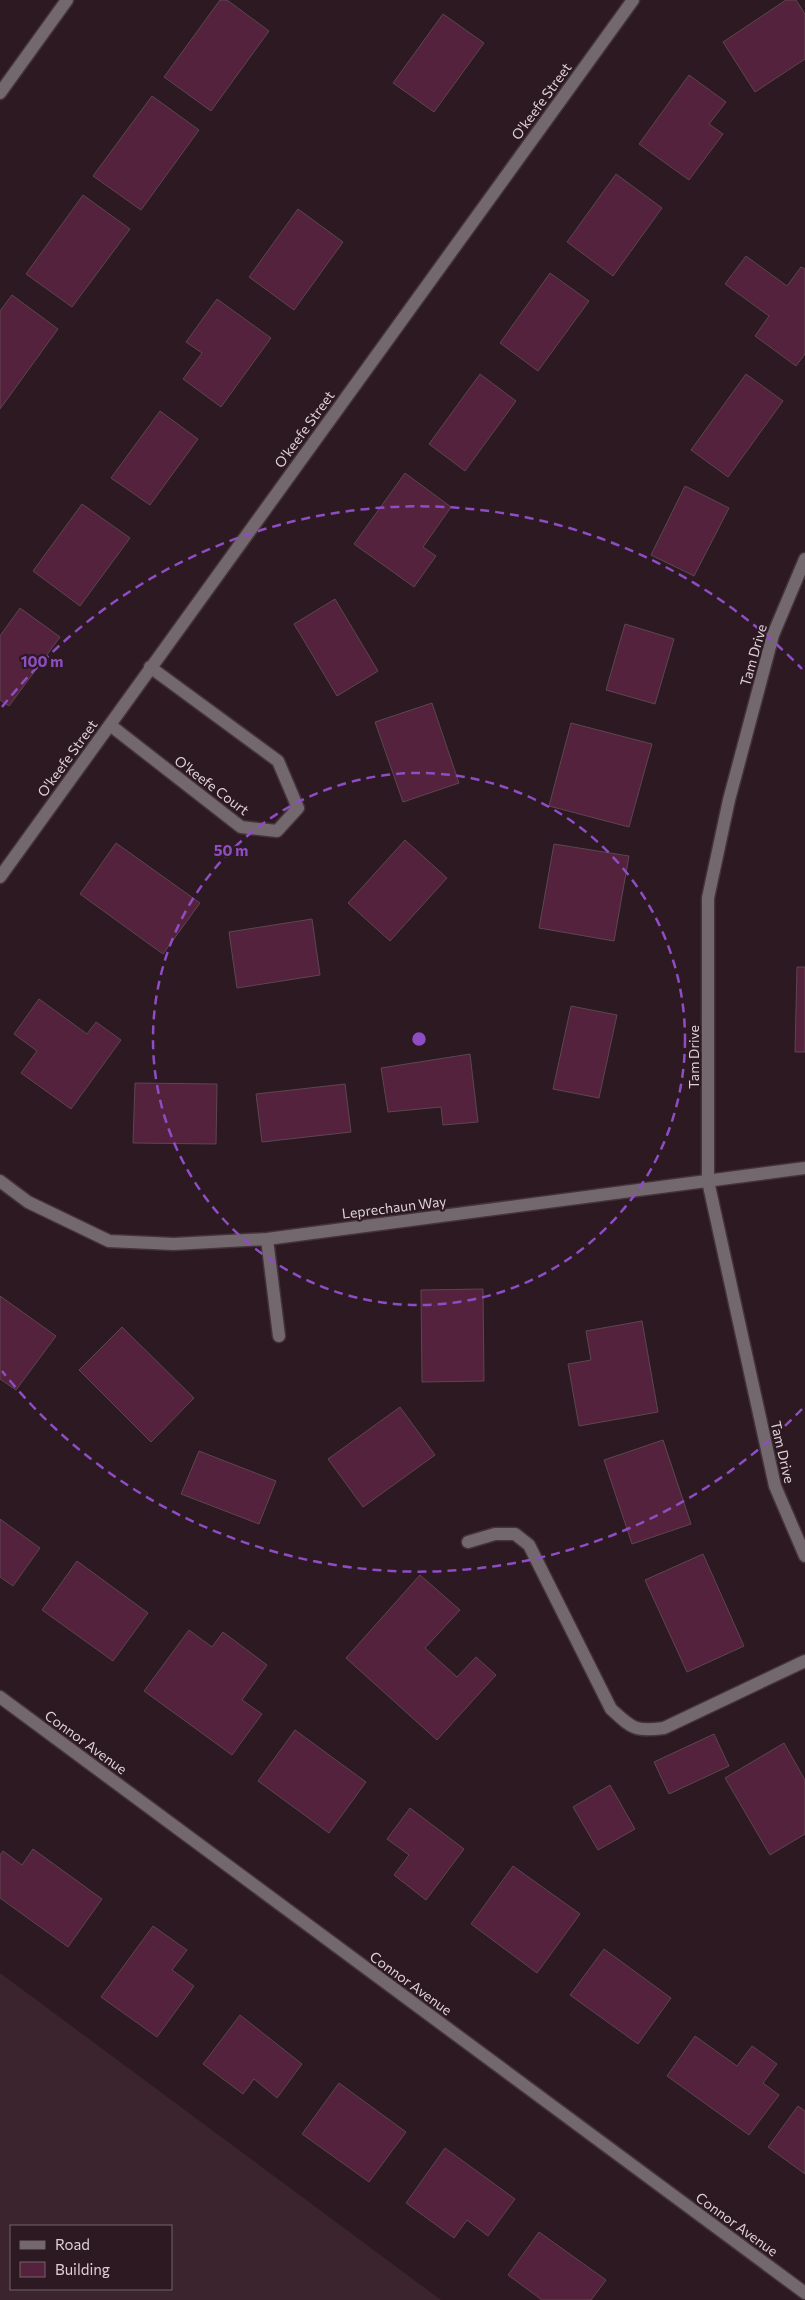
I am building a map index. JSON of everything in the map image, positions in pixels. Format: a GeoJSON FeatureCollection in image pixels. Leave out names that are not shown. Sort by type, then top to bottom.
{"type":"FeatureCollection","features":[{"type":"Feature","properties":{"kind":"street"},"geometry":{"type":"LineString","coordinates":[[0,93],[67,0]]}},
{"type":"Feature","properties":{"kind":"street","name":"O'keefe Street"},"geometry":{"type":"LineString","coordinates":[[0,876],[633,0]]}},
{"type":"Feature","properties":{"kind":"street","name":"Tam Drive"},"geometry":{"type":"LineString","coordinates":[[805,559],[773,635],[729,800],[708,898],[708,1181],[775,1486],[805,1556]]}},
{"type":"Feature","properties":{"kind":"street","name":"O'keefe Court"},"geometry":{"type":"LineString","coordinates":[[110,725],[241,827],[277,831],[298,808],[278,760],[150,667]]}},
{"type":"Feature","properties":{"kind":"street","name":"Leprechaun Way"},"geometry":{"type":"LineString","coordinates":[[0,1181],[28,1202],[109,1241],[174,1244],[267,1239],[805,1168]]}},
{"type":"Feature","properties":{"kind":"street"},"geometry":{"type":"LineString","coordinates":[[267,1239],[279,1336]]}},
{"type":"Feature","properties":{"kind":"street"},"geometry":{"type":"LineString","coordinates":[[468,1542],[495,1534],[515,1534],[529,1545],[610,1709],[633,1728],[648,1730],[664,1728],[805,1660]]}},
{"type":"Feature","properties":{"kind":"street","name":"Connor Avenue"},"geometry":{"type":"LineString","coordinates":[[0,1697],[805,2293]]}},
{"type":"Feature","properties":{"kind":"shaded area"},"geometry":{"type":"Polygon","coordinates":[[[0,1973],[441,2300],[0,2300],[0,1973]]]}},
{"type":"Feature","properties":{"kind":"building"},"geometry":{"type":"Polygon","coordinates":[[[220,0],[227,0],[269,31],[211,111],[164,77],[220,0]]]}},
{"type":"Feature","properties":{"kind":"building"},"geometry":{"type":"Polygon","coordinates":[[[786,0],[796,0],[805,14],[805,59],[755,92],[723,42],[786,0]]]}},
{"type":"Feature","properties":{"kind":"building"},"geometry":{"type":"Polygon","coordinates":[[[443,14],[484,43],[434,112],[393,83],[443,14]]]}},
{"type":"Feature","properties":{"kind":"building"},"geometry":{"type":"Polygon","coordinates":[[[689,75],[726,102],[709,124],[723,134],[689,180],[639,144],[689,75]]]}},
{"type":"Feature","properties":{"kind":"building"},"geometry":{"type":"Polygon","coordinates":[[[152,96],[199,130],[141,210],[93,176],[152,96]]]}},
{"type":"Feature","properties":{"kind":"building"},"geometry":{"type":"Polygon","coordinates":[[[616,174],[662,208],[613,276],[567,242],[616,174]]]}},
{"type":"Feature","properties":{"kind":"building"},"geometry":{"type":"Polygon","coordinates":[[[83,195],[130,229],[72,307],[26,274],[83,195]]]}},
{"type":"Feature","properties":{"kind":"building"},"geometry":{"type":"Polygon","coordinates":[[[298,209],[343,242],[294,310],[249,277],[298,209]]]}},
{"type":"Feature","properties":{"kind":"building"},"geometry":{"type":"Polygon","coordinates":[[[746,256],[787,286],[801,267],[805,269],[805,354],[796,366],[755,336],[769,316],[725,284],[746,256]]]}},
{"type":"Feature","properties":{"kind":"building"},"geometry":{"type":"Polygon","coordinates":[[[550,273],[589,301],[538,371],[500,343],[550,273]]]}},
{"type":"Feature","properties":{"kind":"building"},"geometry":{"type":"Polygon","coordinates":[[[12,295],[58,329],[0,409],[0,311],[12,295]]]}},
{"type":"Feature","properties":{"kind":"building"},"geometry":{"type":"Polygon","coordinates":[[[217,299],[271,338],[221,407],[183,379],[202,353],[186,342],[217,299]]]}},
{"type":"Feature","properties":{"kind":"building"},"geometry":{"type":"Polygon","coordinates":[[[480,374],[516,401],[465,471],[429,444],[480,374]]]}},
{"type":"Feature","properties":{"kind":"building"},"geometry":{"type":"Polygon","coordinates":[[[746,374],[783,401],[728,477],[691,450],[746,374]]]}},
{"type":"Feature","properties":{"kind":"building"},"geometry":{"type":"Polygon","coordinates":[[[160,411],[198,439],[150,505],[111,478],[160,411]]]}},
{"type":"Feature","properties":{"kind":"building"},"geometry":{"type":"Polygon","coordinates":[[[405,473],[451,507],[423,547],[436,556],[414,587],[354,544],[405,473]]]}},
{"type":"Feature","properties":{"kind":"building"},"geometry":{"type":"Polygon","coordinates":[[[685,486],[729,508],[694,576],[651,555],[685,486]]]}},
{"type":"Feature","properties":{"kind":"building"},"geometry":{"type":"Polygon","coordinates":[[[82,504],[130,538],[80,606],[33,571],[82,504]]]}},
{"type":"Feature","properties":{"kind":"building"},"geometry":{"type":"Polygon","coordinates":[[[335,599],[378,671],[337,696],[294,624],[335,599]]]}},
{"type":"Feature","properties":{"kind":"building"},"geometry":{"type":"Polygon","coordinates":[[[20,608],[60,637],[9,706],[0,700],[0,636],[20,608]]]}},
{"type":"Feature","properties":{"kind":"building"},"geometry":{"type":"Polygon","coordinates":[[[625,624],[674,639],[655,704],[606,690],[625,624]]]}},
{"type":"Feature","properties":{"kind":"building"},"geometry":{"type":"Polygon","coordinates":[[[432,703],[459,783],[403,802],[375,722],[432,703]]]}},
{"type":"Feature","properties":{"kind":"building"},"geometry":{"type":"Polygon","coordinates":[[[571,723],[652,744],[629,827],[549,806],[571,723]]]}},
{"type":"Feature","properties":{"kind":"building"},"geometry":{"type":"Polygon","coordinates":[[[405,840],[447,878],[390,941],[348,903],[405,840]]]}},
{"type":"Feature","properties":{"kind":"building"},"geometry":{"type":"Polygon","coordinates":[[[116,843],[200,903],[163,954],[80,894],[116,843]]]}},
{"type":"Feature","properties":{"kind":"building"},"geometry":{"type":"Polygon","coordinates":[[[554,844],[629,856],[614,941],[539,928],[554,844]]]}},
{"type":"Feature","properties":{"kind":"building"},"geometry":{"type":"Polygon","coordinates":[[[312,919],[320,975],[237,988],[229,932],[312,919]]]}},
{"type":"Feature","properties":{"kind":"building"},"geometry":{"type":"Polygon","coordinates":[[[797,967],[805,967],[805,1052],[795,1052],[797,967]]]}},
{"type":"Feature","properties":{"kind":"building"},"geometry":{"type":"Polygon","coordinates":[[[39,999],[87,1034],[96,1022],[121,1040],[71,1109],[21,1073],[37,1051],[14,1034],[39,999]]]}},
{"type":"Feature","properties":{"kind":"building"},"geometry":{"type":"Polygon","coordinates":[[[571,1006],[617,1015],[599,1098],[553,1089],[571,1006]]]}},
{"type":"Feature","properties":{"kind":"building"},"geometry":{"type":"Polygon","coordinates":[[[470,1054],[478,1122],[443,1125],[441,1107],[388,1112],[381,1068],[470,1054]]]}},
{"type":"Feature","properties":{"kind":"building"},"geometry":{"type":"Polygon","coordinates":[[[135,1083],[217,1084],[216,1144],[133,1143],[135,1083]]]}},
{"type":"Feature","properties":{"kind":"building"},"geometry":{"type":"Polygon","coordinates":[[[345,1084],[351,1132],[262,1142],[256,1094],[345,1084]]]}},
{"type":"Feature","properties":{"kind":"building"},"geometry":{"type":"Polygon","coordinates":[[[483,1289],[484,1381],[422,1382],[421,1290],[483,1289]]]}},
{"type":"Feature","properties":{"kind":"building"},"geometry":{"type":"Polygon","coordinates":[[[0,1296],[56,1336],[16,1390],[0,1379],[0,1296]]]}},
{"type":"Feature","properties":{"kind":"building"},"geometry":{"type":"Polygon","coordinates":[[[642,1321],[658,1412],[579,1426],[568,1364],[591,1360],[586,1331],[642,1321]]]}},
{"type":"Feature","properties":{"kind":"building"},"geometry":{"type":"Polygon","coordinates":[[[122,1327],[194,1398],[151,1442],[79,1370],[122,1327]]]}},
{"type":"Feature","properties":{"kind":"building"},"geometry":{"type":"Polygon","coordinates":[[[400,1407],[435,1455],[363,1507],[328,1459],[400,1407]]]}},
{"type":"Feature","properties":{"kind":"building"},"geometry":{"type":"Polygon","coordinates":[[[663,1440],[691,1524],[632,1544],[604,1460],[663,1440]]]}},
{"type":"Feature","properties":{"kind":"building"},"geometry":{"type":"Polygon","coordinates":[[[199,1451],[276,1481],[259,1524],[181,1494],[199,1451]]]}},
{"type":"Feature","properties":{"kind":"building"},"geometry":{"type":"Polygon","coordinates":[[[0,1519],[40,1548],[13,1586],[0,1577],[0,1519]]]}},
{"type":"Feature","properties":{"kind":"building"},"geometry":{"type":"Polygon","coordinates":[[[703,1554],[744,1646],[687,1672],[645,1580],[703,1554]]]}},
{"type":"Feature","properties":{"kind":"building"},"geometry":{"type":"Polygon","coordinates":[[[77,1561],[148,1613],[113,1661],[42,1610],[77,1561]]]}},
{"type":"Feature","properties":{"kind":"building"},"geometry":{"type":"Polygon","coordinates":[[[420,1575],[460,1610],[425,1648],[457,1677],[476,1657],[496,1675],[437,1740],[346,1658],[420,1575]]]}},
{"type":"Feature","properties":{"kind":"building"},"geometry":{"type":"Polygon","coordinates":[[[189,1630],[212,1647],[223,1632],[267,1665],[242,1700],[262,1714],[232,1755],[144,1691],[189,1630]]]}},
{"type":"Feature","properties":{"kind":"building"},"geometry":{"type":"Polygon","coordinates":[[[295,1730],[366,1782],[329,1833],[258,1781],[295,1730]]]}},
{"type":"Feature","properties":{"kind":"building"},"geometry":{"type":"Polygon","coordinates":[[[714,1734],[729,1766],[669,1794],[654,1762],[714,1734]]]}},
{"type":"Feature","properties":{"kind":"building"},"geometry":{"type":"Polygon","coordinates":[[[784,1743],[805,1780],[805,1834],[770,1855],[725,1778],[784,1743]]]}},
{"type":"Feature","properties":{"kind":"building"},"geometry":{"type":"Polygon","coordinates":[[[610,1785],[635,1829],[598,1850],[573,1807],[610,1785]]]}},
{"type":"Feature","properties":{"kind":"building"},"geometry":{"type":"Polygon","coordinates":[[[410,1808],[464,1849],[426,1900],[394,1875],[409,1855],[387,1839],[410,1808]]]}},
{"type":"Feature","properties":{"kind":"building"},"geometry":{"type":"Polygon","coordinates":[[[33,1849],[102,1899],[68,1947],[0,1898],[0,1855],[3,1851],[22,1865],[33,1849]]]}},
{"type":"Feature","properties":{"kind":"building"},"geometry":{"type":"Polygon","coordinates":[[[513,1866],[580,1914],[537,1973],[471,1924],[513,1866]]]}},
{"type":"Feature","properties":{"kind":"building"},"geometry":{"type":"Polygon","coordinates":[[[153,1926],[187,1950],[172,1970],[194,1986],[157,2037],[101,1997],[153,1926]]]}},
{"type":"Feature","properties":{"kind":"building"},"geometry":{"type":"Polygon","coordinates":[[[604,1949],[671,1998],[638,2044],[570,1995],[604,1949]]]}},
{"type":"Feature","properties":{"kind":"building"},"geometry":{"type":"Polygon","coordinates":[[[240,2015],[302,2064],[277,2098],[254,2079],[243,2094],[203,2064],[240,2015]]]}},
{"type":"Feature","properties":{"kind":"building"},"geometry":{"type":"Polygon","coordinates":[[[695,2036],[737,2066],[752,2046],[777,2064],[763,2083],[779,2095],[749,2135],[667,2076],[695,2036]]]}},
{"type":"Feature","properties":{"kind":"building"},"geometry":{"type":"Polygon","coordinates":[[[339,2083],[406,2132],[369,2182],[302,2134],[339,2083]]]}},
{"type":"Feature","properties":{"kind":"building"},"geometry":{"type":"Polygon","coordinates":[[[798,2106],[805,2111],[805,2174],[768,2147],[798,2106]]]}},
{"type":"Feature","properties":{"kind":"building"},"geometry":{"type":"Polygon","coordinates":[[[445,2148],[515,2199],[488,2236],[467,2220],[454,2238],[406,2203],[445,2148]]]}},
{"type":"Feature","properties":{"kind":"building"},"geometry":{"type":"Polygon","coordinates":[[[539,2232],[606,2280],[591,2300],[542,2300],[508,2275],[539,2232]]]}}]}
